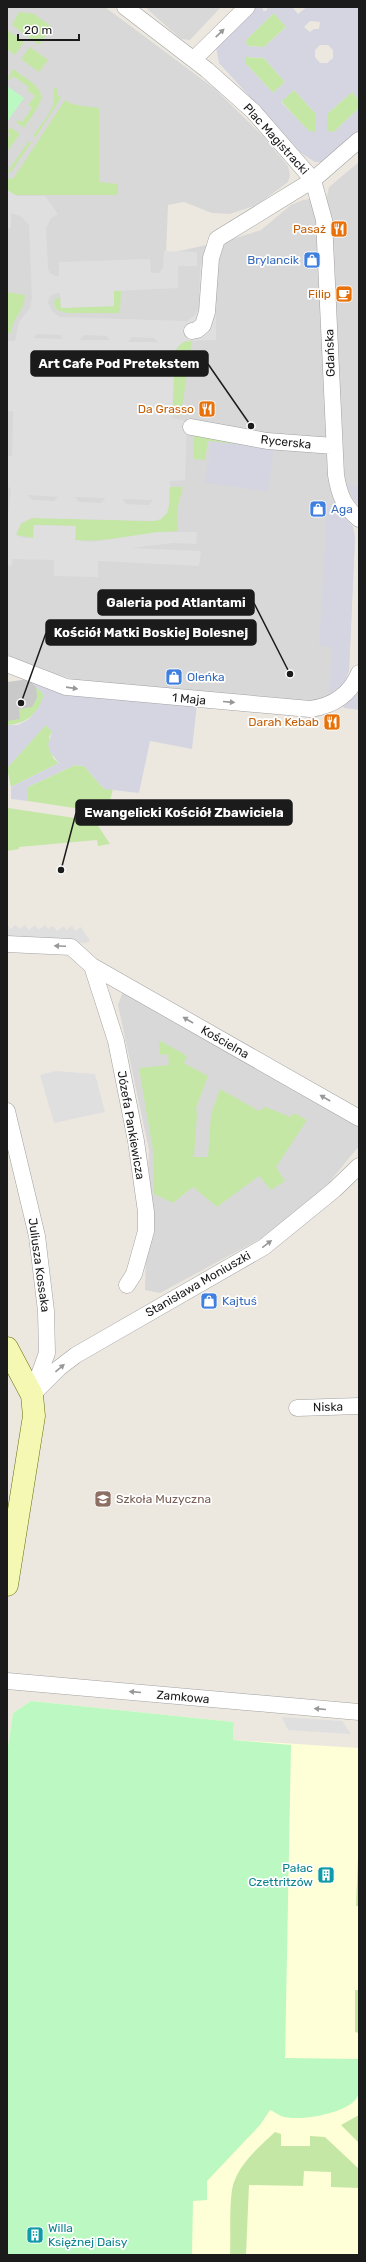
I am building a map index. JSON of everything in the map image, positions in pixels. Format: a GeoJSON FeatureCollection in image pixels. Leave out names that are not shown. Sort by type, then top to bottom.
{"type":"FeatureCollection","features":[{"type":"Feature","properties":{"kind":"street","name":"Plac Magistracki"},"geometry":{"type":"LineString","coordinates":[[125,7],[194,59],[253,111],[313,180],[359,140]]}},
{"type":"Feature","properties":{"kind":"street"},"geometry":{"type":"LineString","coordinates":[[194,59],[247,7]]}},
{"type":"Feature","properties":{"kind":"street"},"geometry":{"type":"LineString","coordinates":[[192,331],[197,330],[203,325],[205,318],[211,258],[217,239],[313,180]]}},
{"type":"Feature","properties":{"kind":"street","name":"Gdańska"},"geometry":{"type":"LineString","coordinates":[[313,180],[324,220],[334,446],[338,489],[350,512],[359,519]]}},
{"type":"Feature","properties":{"kind":"street","name":"Rycerska"},"geometry":{"type":"LineString","coordinates":[[190,427],[266,441],[334,446]]}},
{"type":"Feature","properties":{"kind":"street","name":"1 Maja"},"geometry":{"type":"LineString","coordinates":[[7,664],[66,688],[310,709],[320,708],[337,701],[355,682],[359,673]]}},
{"type":"Feature","properties":{"kind":"street","name":"Kościelna"},"geometry":{"type":"LineString","coordinates":[[7,944],[71,947],[92,966],[359,1118]]}},
{"type":"Feature","properties":{"kind":"street","name":"Józefa Pankiewicza"},"geometry":{"type":"LineString","coordinates":[[92,966],[116,1041],[136,1141],[146,1212],[146,1232],[134,1274],[128,1286]]}},
{"type":"Feature","properties":{"kind":"street","name":"Juliusza Kossaka"},"geometry":{"type":"LineString","coordinates":[[7,1111],[38,1236],[46,1311],[47,1353],[32,1395]]}},
{"type":"Feature","properties":{"kind":"street","name":"Stanisława Moniuszki"},"geometry":{"type":"LineString","coordinates":[[32,1395],[59,1368],[76,1355],[264,1247],[334,1190],[359,1166]]}},
{"type":"Feature","properties":{"kind":"street"},"geometry":{"type":"LineString","coordinates":[[7,1348],[32,1395],[34,1416],[7,1582]]}},
{"type":"Feature","properties":{"kind":"street","name":"Niska"},"geometry":{"type":"LineString","coordinates":[[297,1408],[359,1406]]}},
{"type":"Feature","properties":{"kind":"street","name":"Zamkowa"},"geometry":{"type":"LineString","coordinates":[[7,1681],[359,1712]]}},
{"type":"Feature","properties":{"kind":"shaded area"},"geometry":{"type":"Polygon","coordinates":[[[7,7],[105,7],[215,89],[262,135],[288,166],[290,175],[288,182],[257,205],[230,214],[212,213],[184,202],[168,205],[166,254],[233,239],[261,230],[291,205],[303,200],[310,199],[319,215],[336,501],[341,513],[353,527],[355,537],[349,671],[343,686],[321,704],[82,682],[16,662],[7,654],[7,7]]]}},
{"type":"Feature","properties":{"kind":"shaded area"},"geometry":{"type":"Polygon","coordinates":[[[145,7],[221,7],[190,40],[181,39],[145,7]]]}},
{"type":"Feature","properties":{"kind":"shaded area"},"geometry":{"type":"Polygon","coordinates":[[[252,7],[263,7],[263,11],[266,11],[268,7],[292,7],[298,14],[307,7],[359,7],[359,100],[352,92],[327,114],[327,131],[334,132],[359,108],[359,134],[325,162],[315,162],[301,153],[219,63],[216,47],[252,7]],[[274,13],[246,40],[247,46],[264,47],[286,27],[274,13]],[[310,21],[304,27],[310,32],[314,29],[319,29],[320,22],[310,21]],[[320,45],[315,50],[315,57],[320,63],[327,63],[333,58],[333,50],[328,45],[320,45]],[[246,57],[246,64],[273,93],[285,82],[264,58],[246,57]],[[294,90],[281,102],[309,131],[316,132],[316,114],[294,90]]]}},
{"type":"Feature","properties":{"kind":"shaded area"},"geometry":{"type":"Polygon","coordinates":[[[359,162],[359,511],[347,496],[338,440],[326,200],[329,187],[359,162]]]}},
{"type":"Feature","properties":{"kind":"shaded area"},"geometry":{"type":"Polygon","coordinates":[[[7,190],[17,196],[45,196],[58,214],[51,218],[46,228],[48,269],[50,273],[56,276],[59,276],[59,262],[150,259],[151,273],[159,273],[163,268],[164,251],[197,252],[197,266],[178,266],[178,288],[114,291],[114,306],[61,308],[60,293],[56,293],[50,296],[48,302],[52,311],[60,317],[187,321],[194,316],[199,308],[200,266],[216,266],[216,340],[185,341],[177,347],[175,352],[172,418],[187,421],[185,480],[170,481],[169,506],[167,513],[161,519],[154,521],[32,518],[21,523],[16,535],[24,538],[33,538],[34,525],[76,526],[75,540],[92,542],[158,532],[197,532],[196,544],[174,543],[131,548],[201,551],[199,566],[98,561],[98,577],[54,576],[54,560],[13,559],[11,566],[7,565],[7,525],[11,488],[7,487],[7,456],[12,456],[13,411],[7,411],[7,341],[15,341],[19,322],[30,308],[32,298],[29,225],[22,217],[11,213],[11,228],[7,228],[7,190]],[[37,334],[33,338],[63,339],[61,335],[37,334]],[[84,335],[80,340],[110,340],[106,336],[84,335]],[[132,337],[128,342],[158,342],[154,338],[132,337]],[[28,495],[32,500],[54,501],[58,497],[28,495]],[[75,497],[79,502],[101,503],[105,498],[75,497]],[[122,499],[126,504],[149,505],[153,500],[122,499]]]}},
{"type":"Feature","properties":{"kind":"shaded area"},"geometry":{"type":"Polygon","coordinates":[[[211,441],[274,449],[268,491],[205,483],[211,441]]]}},
{"type":"Feature","properties":{"kind":"shaded area"},"geometry":{"type":"Polygon","coordinates":[[[347,482],[354,487],[359,487],[359,506],[353,498],[347,482]]]}},
{"type":"Feature","properties":{"kind":"shaded area"},"geometry":{"type":"Polygon","coordinates":[[[336,501],[341,513],[353,527],[355,537],[349,671],[343,686],[329,697],[332,647],[319,646],[327,507],[336,501]]]}},
{"type":"Feature","properties":{"kind":"shaded area"},"geometry":{"type":"Polygon","coordinates":[[[27,678],[197,704],[192,749],[150,741],[139,793],[104,789],[84,766],[75,765],[28,787],[28,801],[11,799],[11,787],[59,763],[50,752],[48,744],[52,732],[46,725],[7,768],[7,725],[18,725],[29,719],[39,707],[44,695],[27,678]]]}},
{"type":"Feature","properties":{"kind":"shaded area"},"geometry":{"type":"Polygon","coordinates":[[[29,679],[37,684],[39,701],[20,721],[7,722],[7,682],[29,679]]]}},
{"type":"Feature","properties":{"kind":"shaded area"},"geometry":{"type":"Polygon","coordinates":[[[359,686],[359,710],[344,708],[342,704],[359,686]]]}},
{"type":"Feature","properties":{"kind":"shaded area"},"geometry":{"type":"Polygon","coordinates":[[[7,924],[10,929],[16,925],[19,929],[25,925],[29,930],[35,925],[38,930],[45,925],[48,929],[53,926],[57,931],[64,926],[66,930],[72,926],[75,931],[81,927],[90,941],[86,943],[8,939],[7,924]]]}},
{"type":"Feature","properties":{"kind":"shaded area"},"geometry":{"type":"Polygon","coordinates":[[[123,991],[359,1124],[359,1146],[322,1191],[260,1239],[160,1293],[145,1290],[149,1150],[118,1005],[123,991]]]}},
{"type":"Feature","properties":{"kind":"shaded area"},"geometry":{"type":"Polygon","coordinates":[[[56,1071],[95,1074],[105,1112],[54,1123],[40,1075],[56,1071]]]}},
{"type":"Feature","properties":{"kind":"shaded area"},"geometry":{"type":"Polygon","coordinates":[[[31,1701],[234,1722],[233,1740],[359,1748],[359,2255],[7,2255],[7,1753],[13,1713],[31,1701]]]}},
{"type":"Feature","properties":{"kind":"shaded area"},"geometry":{"type":"Polygon","coordinates":[[[282,1717],[342,1721],[351,1734],[288,1730],[282,1717]]]}},
{"type":"Feature","properties":{"kind":"green space"},"geometry":{"type":"Polygon","coordinates":[[[19,12],[34,14],[52,27],[39,45],[12,25],[19,12]]]}},
{"type":"Feature","properties":{"kind":"green space"},"geometry":{"type":"Polygon","coordinates":[[[274,13],[287,26],[264,47],[246,46],[246,40],[274,13]]]}},
{"type":"Feature","properties":{"kind":"green space"},"geometry":{"type":"Polygon","coordinates":[[[7,30],[24,42],[15,55],[7,49],[7,30]]]}},
{"type":"Feature","properties":{"kind":"green space"},"geometry":{"type":"Polygon","coordinates":[[[30,47],[48,60],[39,72],[21,59],[30,47]]]}},
{"type":"Feature","properties":{"kind":"green space"},"geometry":{"type":"Polygon","coordinates":[[[246,57],[264,58],[285,82],[273,93],[246,64],[246,57]]]}},
{"type":"Feature","properties":{"kind":"green space"},"geometry":{"type":"Polygon","coordinates":[[[13,69],[39,89],[41,95],[41,101],[24,128],[16,122],[18,120],[22,122],[32,108],[28,105],[35,96],[27,90],[29,87],[13,76],[10,80],[8,78],[13,69]]]}},
{"type":"Feature","properties":{"kind":"green space"},"geometry":{"type":"Polygon","coordinates":[[[7,86],[24,98],[7,122],[7,86]]]}},
{"type":"Feature","properties":{"kind":"green space"},"geometry":{"type":"Polygon","coordinates":[[[57,88],[58,95],[61,98],[35,138],[33,136],[52,108],[54,102],[53,89],[57,88]]]}},
{"type":"Feature","properties":{"kind":"green space"},"geometry":{"type":"Polygon","coordinates":[[[294,90],[316,114],[316,132],[309,132],[281,101],[294,90]]]}},
{"type":"Feature","properties":{"kind":"green space"},"geometry":{"type":"Polygon","coordinates":[[[352,92],[359,100],[359,108],[334,132],[327,132],[327,114],[352,92]]]}},
{"type":"Feature","properties":{"kind":"green space"},"geometry":{"type":"Polygon","coordinates":[[[65,100],[77,105],[99,108],[99,182],[118,184],[118,195],[13,195],[7,190],[7,178],[13,179],[65,100]]]}},
{"type":"Feature","properties":{"kind":"green space"},"geometry":{"type":"Polygon","coordinates":[[[10,127],[20,134],[7,152],[7,139],[10,134],[7,132],[10,127]]]}},
{"type":"Feature","properties":{"kind":"green space"},"geometry":{"type":"Polygon","coordinates":[[[29,141],[31,143],[11,172],[7,172],[29,141]]]}},
{"type":"Feature","properties":{"kind":"green space"},"geometry":{"type":"Polygon","coordinates":[[[114,291],[121,291],[120,313],[67,313],[57,310],[54,304],[55,299],[60,297],[61,308],[114,306],[114,291]]]}},
{"type":"Feature","properties":{"kind":"green space"},"geometry":{"type":"Polygon","coordinates":[[[7,292],[25,295],[23,306],[14,322],[11,333],[7,333],[7,292]]]}},
{"type":"Feature","properties":{"kind":"green space"},"geometry":{"type":"Polygon","coordinates":[[[192,340],[181,415],[172,415],[175,352],[181,343],[192,340]]]}},
{"type":"Feature","properties":{"kind":"green space"},"geometry":{"type":"Polygon","coordinates":[[[194,435],[232,441],[233,444],[208,441],[205,460],[193,459],[194,435]]]}},
{"type":"Feature","properties":{"kind":"green space"},"geometry":{"type":"Polygon","coordinates":[[[170,487],[183,487],[177,511],[178,531],[88,541],[75,540],[76,526],[34,525],[34,538],[16,535],[21,524],[32,518],[154,521],[169,506],[170,487]]]}},
{"type":"Feature","properties":{"kind":"green space"},"geometry":{"type":"Polygon","coordinates":[[[36,686],[44,695],[39,708],[26,720],[20,723],[7,725],[7,721],[20,719],[19,709],[32,707],[37,698],[36,686]]]}},
{"type":"Feature","properties":{"kind":"green space"},"geometry":{"type":"Polygon","coordinates":[[[46,724],[52,732],[49,737],[53,758],[59,763],[11,787],[7,768],[46,724]]]}},
{"type":"Feature","properties":{"kind":"green space"},"geometry":{"type":"Polygon","coordinates":[[[75,765],[84,766],[104,789],[113,789],[107,813],[28,801],[28,787],[75,765]]]}},
{"type":"Feature","properties":{"kind":"green space"},"geometry":{"type":"Polygon","coordinates":[[[8,808],[95,821],[110,844],[98,846],[97,840],[19,847],[19,849],[7,851],[8,808]]]}},
{"type":"Feature","properties":{"kind":"green space"},"geometry":{"type":"Polygon","coordinates":[[[159,1040],[187,1056],[184,1063],[208,1076],[196,1108],[197,1114],[194,1157],[208,1157],[211,1114],[220,1089],[259,1111],[265,1107],[291,1117],[294,1113],[307,1120],[276,1167],[285,1181],[271,1190],[259,1176],[217,1207],[193,1187],[173,1203],[154,1194],[153,1151],[139,1068],[169,1065],[168,1054],[160,1055],[159,1040]]]}},
{"type":"Feature","properties":{"kind":"green space"},"geometry":{"type":"Polygon","coordinates":[[[31,1701],[234,1722],[233,1740],[291,1745],[285,2058],[359,2059],[359,2090],[356,2099],[342,2109],[332,2113],[309,2117],[289,2118],[281,2116],[270,2110],[260,2125],[207,2181],[207,2200],[193,2201],[192,2255],[7,2255],[7,1753],[13,1713],[31,1701]]]}},
{"type":"Feature","properties":{"kind":"green space"},"geometry":{"type":"Polygon","coordinates":[[[359,1833],[359,1906],[356,1906],[359,1833]]]}},
{"type":"Feature","properties":{"kind":"green space"},"geometry":{"type":"Polygon","coordinates":[[[355,1990],[359,1990],[359,2033],[355,2032],[355,1990]]]}},
{"type":"Feature","properties":{"kind":"green space"},"geometry":{"type":"Polygon","coordinates":[[[359,2115],[359,2143],[341,2125],[359,2115]]]}},
{"type":"Feature","properties":{"kind":"green space"},"geometry":{"type":"Polygon","coordinates":[[[275,2132],[281,2134],[281,2146],[310,2146],[310,2136],[325,2137],[359,2169],[359,2188],[331,2187],[331,2172],[304,2171],[303,2186],[249,2185],[246,2255],[230,2255],[231,2206],[234,2181],[243,2165],[275,2132]]]}},
{"type":"Feature","properties":{"kind":"place","name":"Pasaż"},"geometry":{"type":"Point","coordinates":[339,229]}},
{"type":"Feature","properties":{"kind":"place","name":"Brylancik"},"geometry":{"type":"Point","coordinates":[312,260]}},
{"type":"Feature","properties":{"kind":"place","name":"Filip"},"geometry":{"type":"Point","coordinates":[344,294]}},
{"type":"Feature","properties":{"kind":"place","name":"Da Grasso"},"geometry":{"type":"Point","coordinates":[207,409]}},
{"type":"Feature","properties":{"kind":"place","name":"Art Cafe Pod Pretekstem"},"geometry":{"type":"Point","coordinates":[251,426]}},
{"type":"Feature","properties":{"kind":"place","name":"Aga"},"geometry":{"type":"Point","coordinates":[318,509]}},
{"type":"Feature","properties":{"kind":"place","name":"Galeria pod Atlantami"},"geometry":{"type":"Point","coordinates":[290,674]}},
{"type":"Feature","properties":{"kind":"place","name":"Oleńka"},"geometry":{"type":"Point","coordinates":[174,677]}},
{"type":"Feature","properties":{"kind":"place","name":"Kościół Matki Boskiej Bolesnej"},"geometry":{"type":"Point","coordinates":[21,703]}},
{"type":"Feature","properties":{"kind":"place","name":"Darah Kebab"},"geometry":{"type":"Point","coordinates":[332,722]}},
{"type":"Feature","properties":{"kind":"place","name":"Ewangelicki Kościół Zbawiciela"},"geometry":{"type":"Point","coordinates":[61,870]}},
{"type":"Feature","properties":{"kind":"place","name":"Kajtuś"},"geometry":{"type":"Point","coordinates":[209,1301]}},
{"type":"Feature","properties":{"kind":"place","name":"Szkoła Muzyczna"},"geometry":{"type":"Point","coordinates":[103,1499]}},
{"type":"Feature","properties":{"kind":"place","name":"Pałac Czettritzów"},"geometry":{"type":"Point","coordinates":[326,1875]}},
{"type":"Feature","properties":{"kind":"place","name":"Willa Księżnej Daisy"},"geometry":{"type":"Point","coordinates":[35,2235]}}]}
